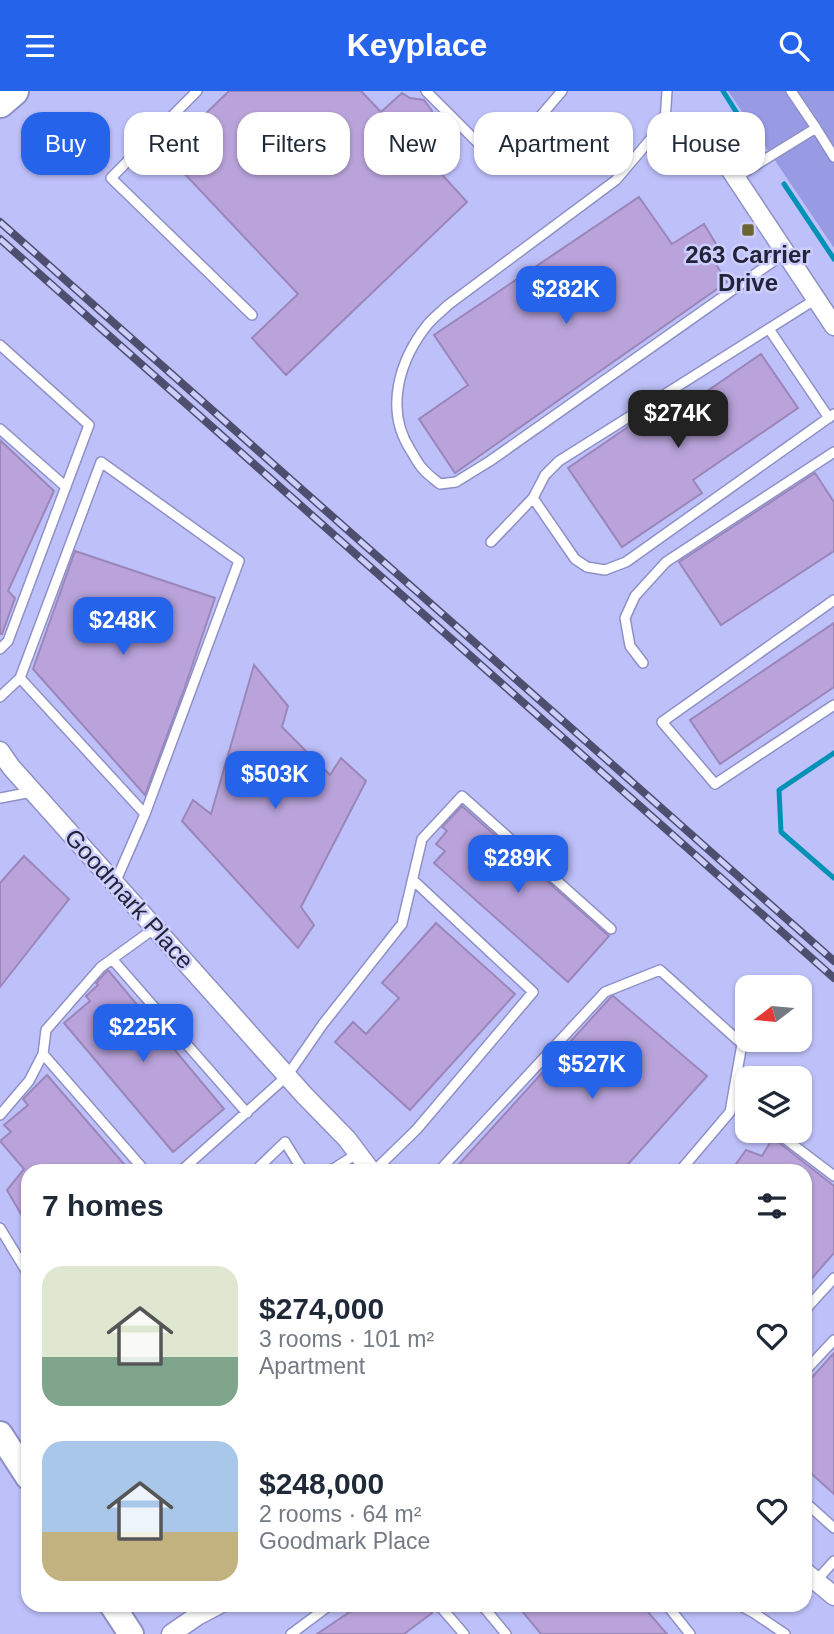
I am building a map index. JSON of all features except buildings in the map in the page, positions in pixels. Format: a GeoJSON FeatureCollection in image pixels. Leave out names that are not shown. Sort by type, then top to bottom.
{"type":"FeatureCollection","features":[{"type":"Feature","properties":{"kind":"main road"},"geometry":{"type":"LineString","coordinates":[[0,103],[14,91]]}},
{"type":"Feature","properties":{"kind":"main road"},"geometry":{"type":"LineString","coordinates":[[0,1434],[21,1466]]}},
{"type":"Feature","properties":{"kind":"main road"},"geometry":{"type":"LineString","coordinates":[[117,1612],[131,1634]]}},
{"type":"Feature","properties":{"kind":"street"},"geometry":{"type":"LineString","coordinates":[[733,175],[834,327]]}},
{"type":"Feature","properties":{"kind":"street","name":"Goodmark Place"},"geometry":{"type":"LineString","coordinates":[[0,751],[11,767],[367,1164]]}},
{"type":"Feature","properties":{"kind":"street"},"geometry":{"type":"LineString","coordinates":[[812,1578],[834,1596]]}},
{"type":"Feature","properties":{"kind":"street"},"geometry":{"type":"LineString","coordinates":[[171,1634],[205,1612]]}},
{"type":"Feature","properties":{"kind":"lane"},"geometry":{"type":"LineString","coordinates":[[197,91],[111,178],[252,315]]}},
{"type":"Feature","properties":{"kind":"lane"},"geometry":{"type":"LineString","coordinates":[[426,91],[477,142],[495,149],[508,147],[526,133],[562,91]]}},
{"type":"Feature","properties":{"kind":"lane"},"geometry":{"type":"LineString","coordinates":[[666,112],[667,91]]}},
{"type":"Feature","properties":{"kind":"lane"},"geometry":{"type":"LineString","coordinates":[[791,91],[834,157]]}},
{"type":"Feature","properties":{"kind":"lane"},"geometry":{"type":"LineString","coordinates":[[735,178],[816,128]]}},
{"type":"Feature","properties":{"kind":"lane"},"geometry":{"type":"LineString","coordinates":[[647,143],[616,180],[448,305],[429,324],[415,345],[401,372],[396,400],[397,420],[404,442],[421,468],[440,484],[456,482],[501,453],[785,253]]}},
{"type":"Feature","properties":{"kind":"lane"},"geometry":{"type":"LineString","coordinates":[[491,542],[533,498],[545,475],[559,461],[816,299]]}},
{"type":"Feature","properties":{"kind":"lane"},"geometry":{"type":"LineString","coordinates":[[533,498],[575,559],[587,567],[605,569],[626,562],[832,416],[769,329]]}},
{"type":"Feature","properties":{"kind":"lane"},"geometry":{"type":"LineString","coordinates":[[0,345],[89,425],[8,641],[0,649]]}},
{"type":"Feature","properties":{"kind":"lane"},"geometry":{"type":"LineString","coordinates":[[0,429],[66,487]]}},
{"type":"Feature","properties":{"kind":"lane"},"geometry":{"type":"LineString","coordinates":[[643,663],[630,646],[625,618],[635,596],[666,562],[833,456]]}},
{"type":"Feature","properties":{"kind":"lane"},"geometry":{"type":"LineString","coordinates":[[0,697],[20,678],[101,462],[239,561],[145,814],[115,883]]}},
{"type":"Feature","properties":{"kind":"lane"},"geometry":{"type":"LineString","coordinates":[[834,600],[662,722],[715,784],[834,705]]}},
{"type":"Feature","properties":{"kind":"lane"},"geometry":{"type":"LineString","coordinates":[[20,678],[145,814]]}},
{"type":"Feature","properties":{"kind":"lane"},"geometry":{"type":"LineString","coordinates":[[0,798],[34,792]]}},
{"type":"Feature","properties":{"kind":"lane"},"geometry":{"type":"LineString","coordinates":[[189,1164],[287,1076],[323,1024],[402,924],[422,839],[462,796],[611,929]]}},
{"type":"Feature","properties":{"kind":"lane"},"geometry":{"type":"LineString","coordinates":[[380,1164],[417,1129],[533,992],[412,880]]}},
{"type":"Feature","properties":{"kind":"lane"},"geometry":{"type":"LineString","coordinates":[[0,1115],[29,1080],[43,1054],[46,1030],[101,967],[155,928]]}},
{"type":"Feature","properties":{"kind":"lane"},"geometry":{"type":"LineString","coordinates":[[112,959],[247,1113]]}},
{"type":"Feature","properties":{"kind":"lane"},"geometry":{"type":"LineString","coordinates":[[445,1164],[605,992],[660,970],[742,1044],[730,1112],[686,1164]]}},
{"type":"Feature","properties":{"kind":"lane"},"geometry":{"type":"LineString","coordinates":[[43,1054],[139,1164]]}},
{"type":"Feature","properties":{"kind":"lane"},"geometry":{"type":"LineString","coordinates":[[262,1164],[285,1142],[299,1164]]}},
{"type":"Feature","properties":{"kind":"lane"},"geometry":{"type":"LineString","coordinates":[[791,1143],[834,1176]]}},
{"type":"Feature","properties":{"kind":"lane"},"geometry":{"type":"LineString","coordinates":[[341,1164],[358,1153]]}},
{"type":"Feature","properties":{"kind":"lane"},"geometry":{"type":"LineString","coordinates":[[0,1228],[21,1262]]}},
{"type":"Feature","properties":{"kind":"lane"},"geometry":{"type":"LineString","coordinates":[[812,1302],[834,1278]]}},
{"type":"Feature","properties":{"kind":"lane"},"geometry":{"type":"LineString","coordinates":[[812,1364],[834,1340]]}},
{"type":"Feature","properties":{"kind":"lane"},"geometry":{"type":"LineString","coordinates":[[812,1508],[834,1528]]}},
{"type":"Feature","properties":{"kind":"lane"},"geometry":{"type":"LineString","coordinates":[[812,1576],[834,1561]]}},
{"type":"Feature","properties":{"kind":"lane"},"geometry":{"type":"LineString","coordinates":[[292,1634],[321,1612]]}},
{"type":"Feature","properties":{"kind":"lane"},"geometry":{"type":"LineString","coordinates":[[445,1612],[464,1634]]}},
{"type":"Feature","properties":{"kind":"lane"},"geometry":{"type":"LineString","coordinates":[[488,1612],[506,1634]]}},
{"type":"Feature","properties":{"kind":"lane"},"geometry":{"type":"LineString","coordinates":[[673,1612],[690,1634]]}},
{"type":"Feature","properties":{"kind":"lane"},"geometry":{"type":"LineString","coordinates":[[750,1612],[785,1634]]}},
{"type":"Feature","properties":{"kind":"shaded area"},"geometry":{"type":"Polygon","coordinates":[[[728,91],[834,91],[834,248],[765,146],[765,112],[742,112],[728,91]]]}},
{"type":"Feature","properties":{"kind":"waterway"},"geometry":{"type":"LineString","coordinates":[[723,91],[736,112]]}},
{"type":"Feature","properties":{"kind":"waterway"},"geometry":{"type":"LineString","coordinates":[[784,184],[834,259]]}},
{"type":"Feature","properties":{"kind":"waterway"},"geometry":{"type":"LineString","coordinates":[[834,753],[779,790],[781,832],[834,878]]}},
{"type":"Feature","properties":{"kind":"railway"},"geometry":{"type":"LineString","coordinates":[[0,222],[834,961]]}},
{"type":"Feature","properties":{"kind":"railway"},"geometry":{"type":"LineString","coordinates":[[0,239],[834,978]]}},
{"type":"Feature","properties":{"kind":"place","name":"263 Carrier Drive"},"geometry":{"type":"Point","coordinates":[748,230]}}]}
